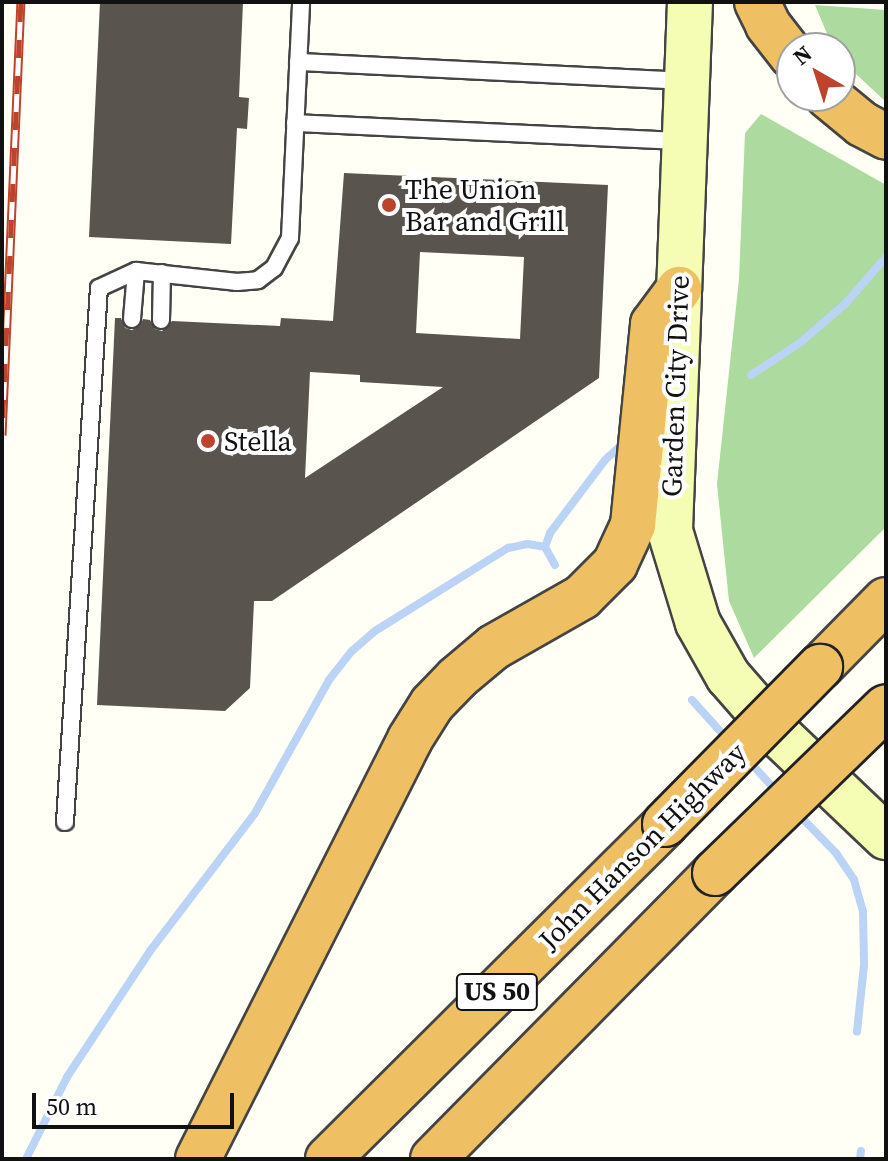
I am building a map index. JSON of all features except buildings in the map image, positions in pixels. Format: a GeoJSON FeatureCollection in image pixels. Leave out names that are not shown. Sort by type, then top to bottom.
{"type":"FeatureCollection","features":[{"type":"Feature","properties":{"kind":"highway"},"geometry":{"type":"LineString","coordinates":[[757,2],[776,35]]}},
{"type":"Feature","properties":{"kind":"highway"},"geometry":{"type":"LineString","coordinates":[[847,112],[886,137]]}},
{"type":"Feature","properties":{"kind":"highway"},"geometry":{"type":"LineString","coordinates":[[198,1159],[410,739],[432,704],[494,647],[582,597],[615,564],[633,525],[653,324],[679,289]]}},
{"type":"Feature","properties":{"kind":"highway","name":"John Hanson Highway"},"geometry":{"type":"LineString","coordinates":[[328,1159],[886,600]]}},
{"type":"Feature","properties":{"kind":"highway","name":"US 50"},"geometry":{"type":"LineString","coordinates":[[433,1159],[715,873],[886,707]]}},
{"type":"Feature","properties":{"kind":"main road","name":"Garden City Drive"},"geometry":{"type":"LineString","coordinates":[[690,2],[682,141],[670,531],[687,595],[711,651],[742,695],[782,738],[886,837]]}},
{"type":"Feature","properties":{"kind":"lane"},"geometry":{"type":"LineString","coordinates":[[65,822],[99,288],[136,271],[237,282],[258,280],[274,268],[290,238],[301,2]]}},
{"type":"Feature","properties":{"kind":"lane"},"geometry":{"type":"LineString","coordinates":[[298,62],[685,82]]}},
{"type":"Feature","properties":{"kind":"lane"},"geometry":{"type":"LineString","coordinates":[[295,123],[682,141]]}},
{"type":"Feature","properties":{"kind":"lane"},"geometry":{"type":"LineString","coordinates":[[132,319],[136,271]]}},
{"type":"Feature","properties":{"kind":"lane"},"geometry":{"type":"LineString","coordinates":[[161,320],[162,273]]}},
{"type":"Feature","properties":{"kind":"green space"},"geometry":{"type":"Polygon","coordinates":[[[815,5],[886,10],[886,102],[856,74],[856,32],[826,32],[815,5]]]}},
{"type":"Feature","properties":{"kind":"green space"},"geometry":{"type":"Polygon","coordinates":[[[761,114],[886,185],[886,527],[754,658],[729,601],[717,484],[739,279],[745,133],[761,114]]]}},
{"type":"Feature","properties":{"kind":"waterway"},"geometry":{"type":"LineString","coordinates":[[751,375],[801,342],[845,304],[886,257]]}},
{"type":"Feature","properties":{"kind":"waterway"},"geometry":{"type":"LineString","coordinates":[[555,565],[545,547],[550,533],[605,460],[623,444]]}},
{"type":"Feature","properties":{"kind":"waterway"},"geometry":{"type":"LineString","coordinates":[[26,1159],[67,1077],[150,951],[255,813],[329,680],[352,651],[375,631],[508,548],[527,544],[545,547]]}},
{"type":"Feature","properties":{"kind":"waterway"},"geometry":{"type":"LineString","coordinates":[[692,700],[729,741]]}},
{"type":"Feature","properties":{"kind":"waterway"},"geometry":{"type":"LineString","coordinates":[[747,759],[778,793]]}},
{"type":"Feature","properties":{"kind":"waterway"},"geometry":{"type":"LineString","coordinates":[[796,812],[836,853],[854,880],[863,911],[864,965],[857,1032]]}},
{"type":"Feature","properties":{"kind":"waterway"},"geometry":{"type":"LineString","coordinates":[[860,1159],[861,1151]]}},
{"type":"Feature","properties":{"kind":"railway"},"geometry":{"type":"LineString","coordinates":[[2,435],[21,2]]}},
{"type":"Feature","properties":{"kind":"place","name":"The Union Bar and Grill"},"geometry":{"type":"Point","coordinates":[389,205]}},
{"type":"Feature","properties":{"kind":"place","name":"Stella"},"geometry":{"type":"Point","coordinates":[208,441]}}]}
